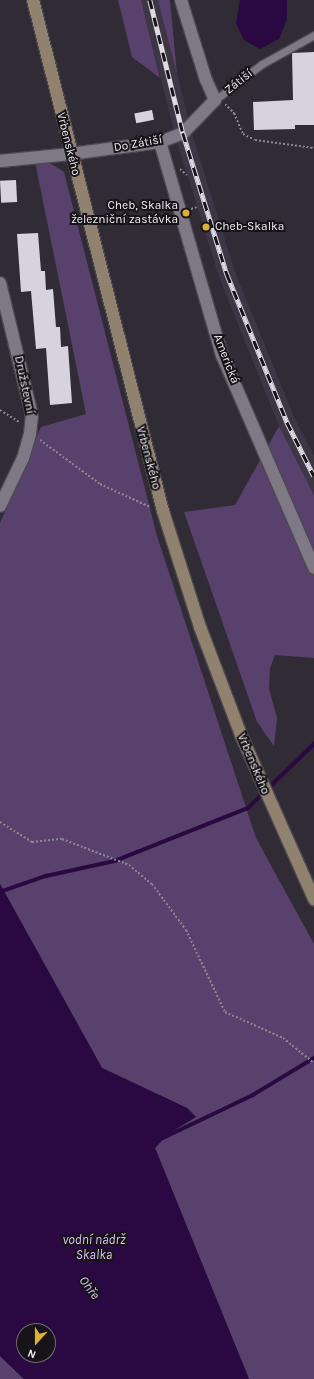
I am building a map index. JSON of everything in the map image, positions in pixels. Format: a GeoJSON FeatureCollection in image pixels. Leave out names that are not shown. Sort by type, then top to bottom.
{"type":"FeatureCollection","features":[{"type":"Feature","properties":{"kind":"main road","name":"Vrbenského"},"geometry":{"type":"LineString","coordinates":[[33,0],[70,154],[163,511],[200,626],[241,735],[314,899]]}},
{"type":"Feature","properties":{"kind":"street","name":"Zátiší"},"geometry":{"type":"LineString","coordinates":[[181,0],[206,80],[215,100]]}},
{"type":"Feature","properties":{"kind":"street","name":"Do Zátiší"},"geometry":{"type":"LineString","coordinates":[[0,161],[70,154],[160,142],[183,133],[215,100]]}},
{"type":"Feature","properties":{"kind":"street","name":"Americká"},"geometry":{"type":"LineString","coordinates":[[160,142],[222,355],[314,568]]}},
{"type":"Feature","properties":{"kind":"street","name":"Družstevní"},"geometry":{"type":"LineString","coordinates":[[0,283],[32,415],[30,434],[0,506]]}},
{"type":"Feature","properties":{"kind":"lane","name":"Zátiší"},"geometry":{"type":"LineString","coordinates":[[215,100],[262,64],[314,35]]}},
{"type":"Feature","properties":{"kind":"path"},"geometry":{"type":"LineString","coordinates":[[215,100],[227,105],[243,134],[256,140],[314,148]]}},
{"type":"Feature","properties":{"kind":"path"},"geometry":{"type":"LineString","coordinates":[[0,410],[28,427],[30,434],[100,484],[141,500],[152,509],[163,511]]}},
{"type":"Feature","properties":{"kind":"path"},"geometry":{"type":"LineString","coordinates":[[0,822],[32,842],[62,838],[127,864],[152,884],[186,930],[225,1012],[283,1038],[314,1063]]}},
{"type":"Feature","properties":{"kind":"shaded area"},"geometry":{"type":"Polygon","coordinates":[[[118,0],[141,0],[160,78],[132,57],[118,0]]]}},
{"type":"Feature","properties":{"kind":"shaded area"},"geometry":{"type":"Polygon","coordinates":[[[141,0],[159,0],[191,130],[235,272],[295,419],[314,456],[314,495],[279,426],[219,277],[175,135],[141,0]]]}},
{"type":"Feature","properties":{"kind":"shaded area"},"geometry":{"type":"Polygon","coordinates":[[[158,0],[170,0],[177,74],[158,0]]]}},
{"type":"Feature","properties":{"kind":"shaded area"},"geometry":{"type":"Polygon","coordinates":[[[33,152],[64,172],[157,536],[256,838],[314,944],[314,1379],[249,1379],[155,1148],[168,1134],[196,1117],[187,1108],[102,1068],[0,884],[0,523],[41,427],[86,414],[33,152]]]}},
{"type":"Feature","properties":{"kind":"shaded area"},"geometry":{"type":"Polygon","coordinates":[[[279,426],[314,495],[314,658],[275,655],[270,668],[269,688],[277,718],[274,746],[257,722],[184,512],[235,505],[279,426]]]}},
{"type":"Feature","properties":{"kind":"shaded area"},"geometry":{"type":"Polygon","coordinates":[[[0,1356],[24,1379],[0,1379],[0,1356]]]}},
{"type":"Feature","properties":{"kind":"water"},"geometry":{"type":"Polygon","coordinates":[[[240,0],[287,0],[287,19],[279,39],[260,49],[244,40],[236,23],[240,0]]]}},
{"type":"Feature","properties":{"kind":"water","name":"vodní nádrž Skalka"},"geometry":{"type":"Polygon","coordinates":[[[0,884],[102,1068],[187,1108],[196,1117],[168,1134],[155,1148],[249,1379],[24,1379],[0,1356],[0,884]]]}},
{"type":"Feature","properties":{"kind":"building"},"geometry":{"type":"Polygon","coordinates":[[[314,52],[314,125],[295,125],[295,129],[254,130],[253,102],[293,100],[292,53],[314,52]]]}},
{"type":"Feature","properties":{"kind":"building"},"geometry":{"type":"Polygon","coordinates":[[[152,110],[154,120],[136,123],[134,113],[152,110]]]}},
{"type":"Feature","properties":{"kind":"building"},"geometry":{"type":"Polygon","coordinates":[[[16,180],[17,202],[1,203],[0,181],[16,180]]]}},
{"type":"Feature","properties":{"kind":"building"},"geometry":{"type":"Polygon","coordinates":[[[38,233],[41,271],[45,271],[46,290],[53,289],[56,327],[60,327],[61,347],[68,346],[72,403],[50,405],[46,348],[36,349],[31,291],[21,292],[17,234],[38,233]]]}},
{"type":"Feature","properties":{"kind":"waterway"},"geometry":{"type":"LineString","coordinates":[[0,892],[46,876],[115,861],[248,808],[314,744]]}},
{"type":"Feature","properties":{"kind":"waterway"},"geometry":{"type":"LineString","coordinates":[[163,1138],[253,1095],[314,1058]]}},
{"type":"Feature","properties":{"kind":"railway"},"geometry":{"type":"LineString","coordinates":[[150,0],[183,133],[227,274],[287,422],[314,476]]}},
{"type":"Feature","properties":{"kind":"place","name":"Cheb, Skalka železniční zastávka"},"geometry":{"type":"Point","coordinates":[186,213]}},
{"type":"Feature","properties":{"kind":"place","name":"Cheb-Skalka"},"geometry":{"type":"Point","coordinates":[206,227]}},
{"type":"Feature","properties":{"kind":"water label","name":"Ohře"},"geometry":{"type":"Point","coordinates":[89,1288]}}]}
